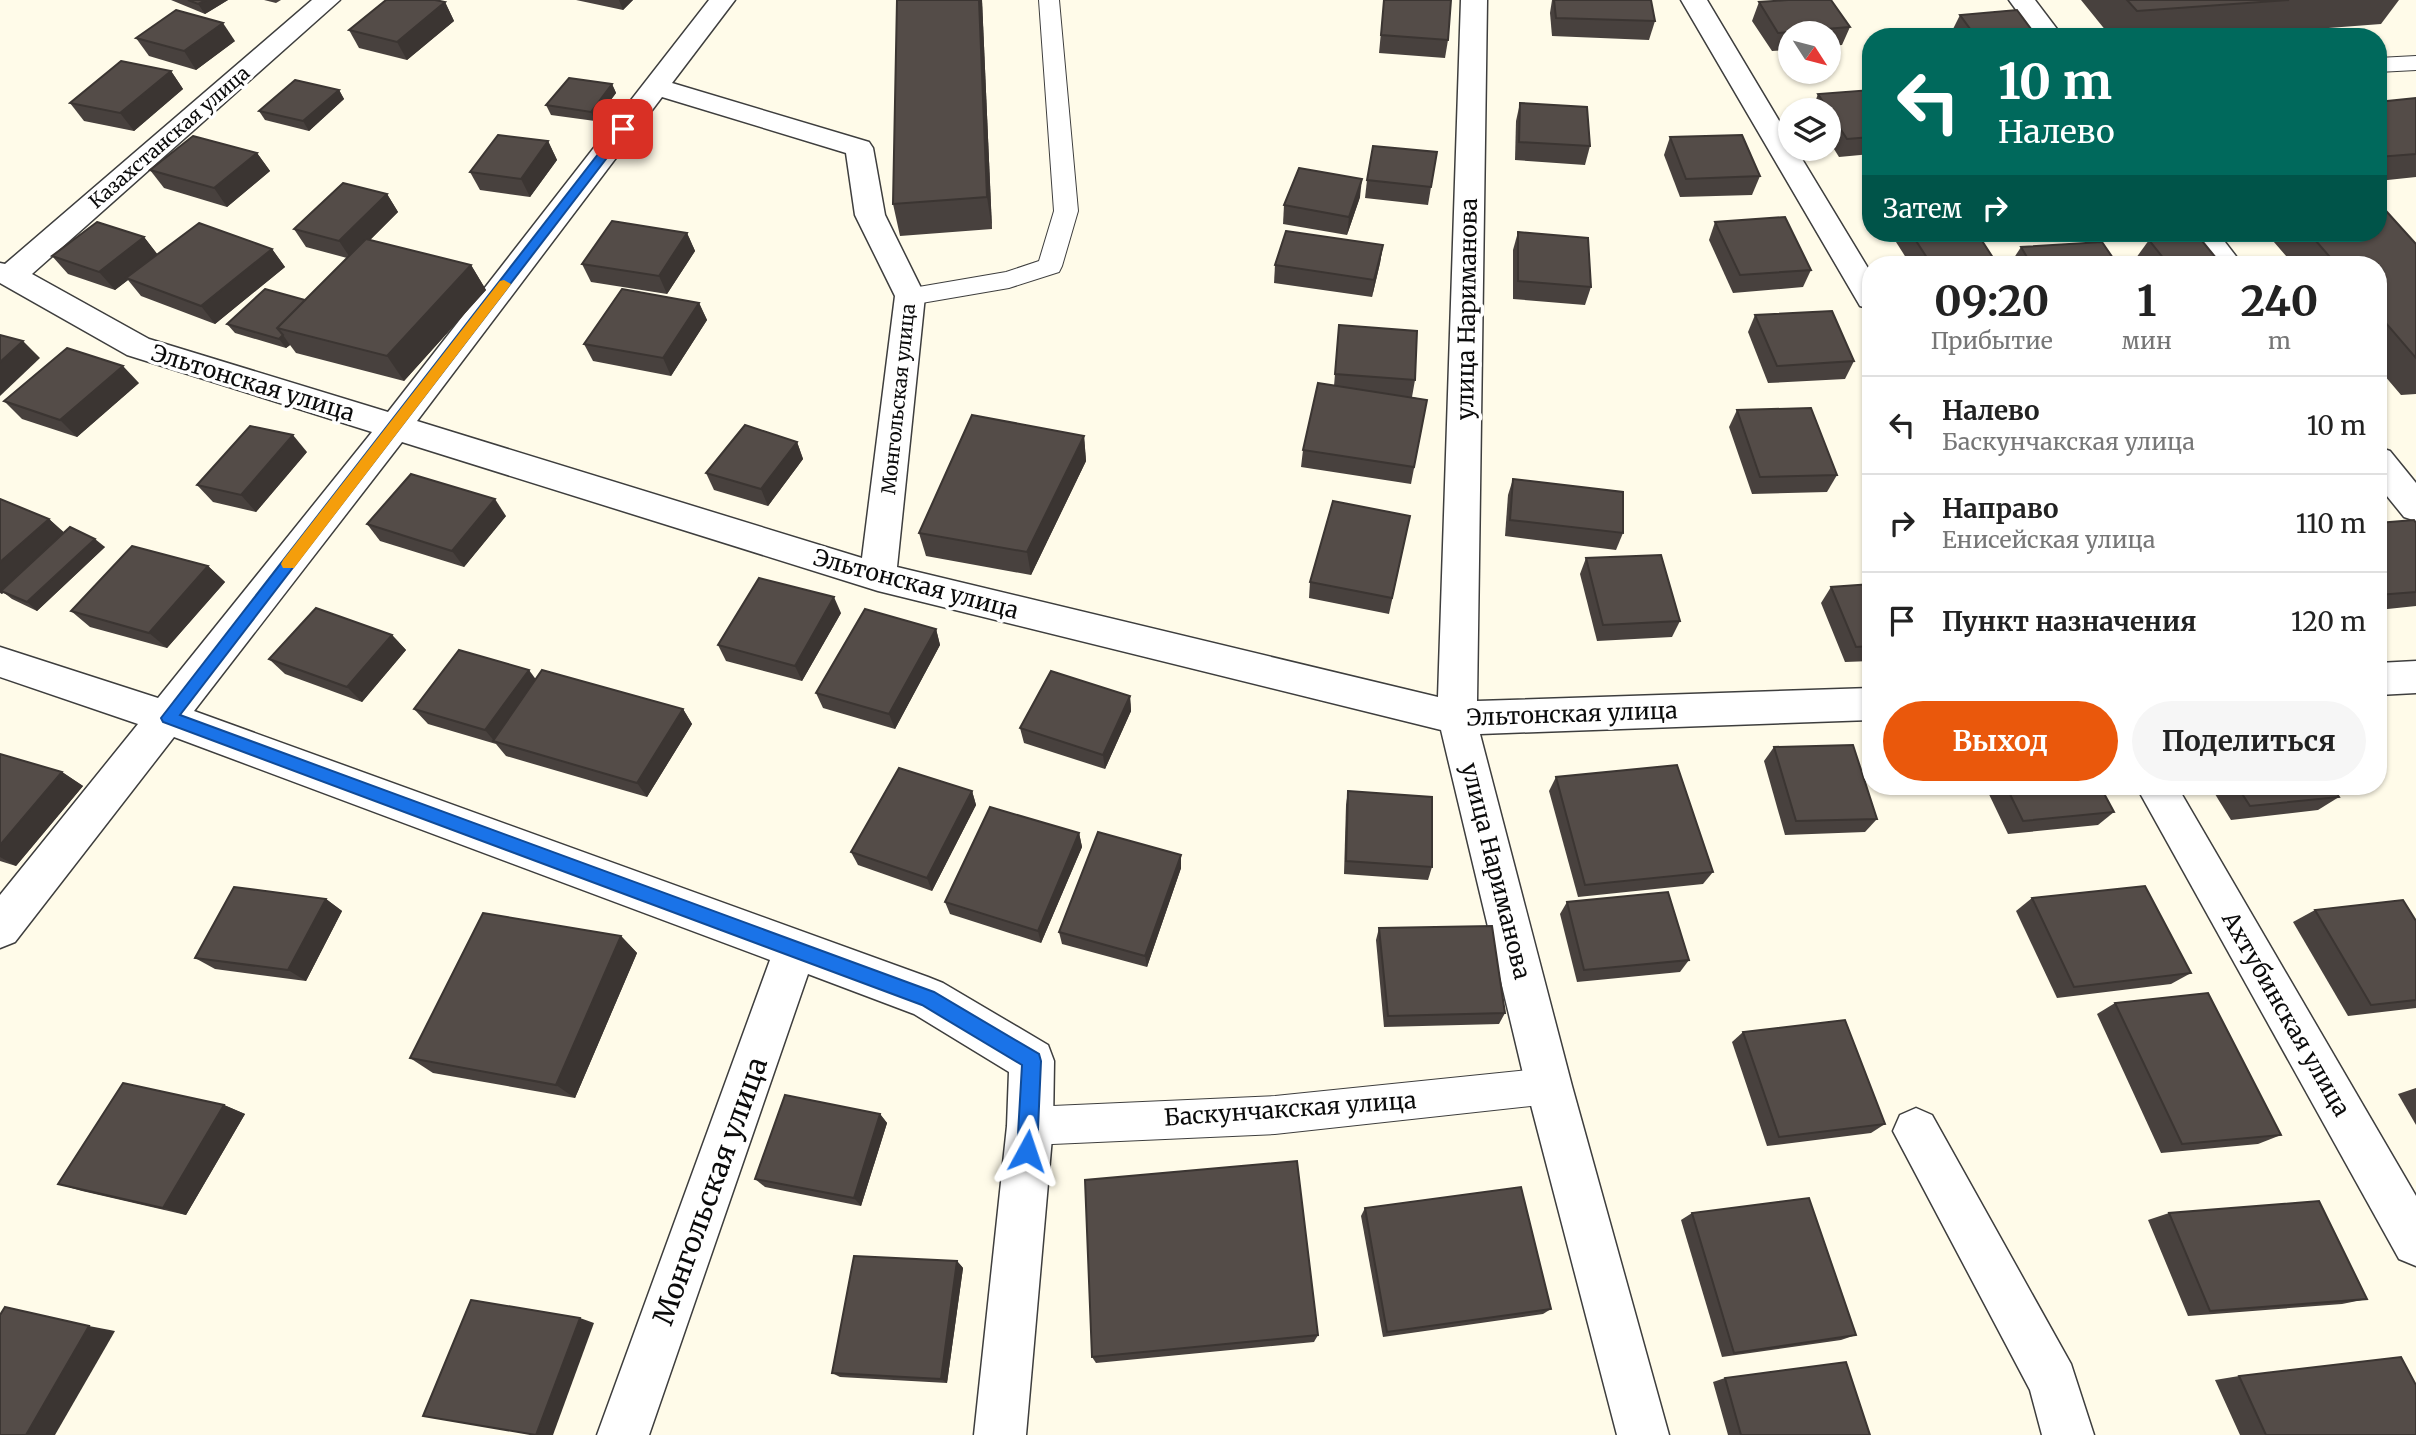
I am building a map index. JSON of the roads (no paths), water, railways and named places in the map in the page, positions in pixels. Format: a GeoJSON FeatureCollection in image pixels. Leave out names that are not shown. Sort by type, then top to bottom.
{"type":"FeatureCollection","features":[{"type":"Feature","properties":{"kind":"street","name":"Казахстанская улица"},"geometry":{"type":"LineString","coordinates":[[6,274],[327,0]]}},
{"type":"Feature","properties":{"kind":"street"},"geometry":{"type":"LineString","coordinates":[[0,929],[169,718],[722,0]]}},
{"type":"Feature","properties":{"kind":"street","name":"улица Нариманова"},"geometry":{"type":"LineString","coordinates":[[1474,0],[1457,718],[1549,1086],[1643,1435]]}},
{"type":"Feature","properties":{"kind":"street"},"geometry":{"type":"LineString","coordinates":[[1694,0],[1862,284]]}},
{"type":"Feature","properties":{"kind":"street"},"geometry":{"type":"LineString","coordinates":[[2022,0],[2043,28]]}},
{"type":"Feature","properties":{"kind":"street","name":"Монгольская улица"},"geometry":{"type":"LineString","coordinates":[[656,87],[859,148],[870,215],[910,296],[878,578]]}},
{"type":"Feature","properties":{"kind":"street"},"geometry":{"type":"LineString","coordinates":[[2209,242],[2221,256]]}},
{"type":"Feature","properties":{"kind":"street","name":"Эльтонская улица"},"geometry":{"type":"LineString","coordinates":[[6,274],[138,347],[878,578],[1457,718],[1862,704]]}},
{"type":"Feature","properties":{"kind":"street"},"geometry":{"type":"LineString","coordinates":[[2387,471],[2416,508]]}},
{"type":"Feature","properties":{"kind":"street"},"geometry":{"type":"LineString","coordinates":[[0,662],[169,718],[928,998],[1032,1061],[1030,1126],[1000,1435]]}},
{"type":"Feature","properties":{"kind":"street"},"geometry":{"type":"LineString","coordinates":[[2387,679],[2416,677]]}},
{"type":"Feature","properties":{"kind":"street","name":"Ахтубинская улица"},"geometry":{"type":"LineString","coordinates":[[2161,795],[2416,1242]]}},
{"type":"Feature","properties":{"kind":"street","name":"Монгольская улица"},"geometry":{"type":"LineString","coordinates":[[623,1435],[796,948]]}},
{"type":"Feature","properties":{"kind":"street"},"geometry":{"type":"LineString","coordinates":[[1916,1131],[2053,1382],[2068,1435]]}},
{"type":"Feature","properties":{"kind":"lane"},"geometry":{"type":"LineString","coordinates":[[910,296],[1009,280],[1050,266],[1066,211],[1049,0]]}},
{"type":"Feature","properties":{"kind":"lane"},"geometry":{"type":"LineString","coordinates":[[2387,65],[2416,63]]}},
{"type":"Feature","properties":{"kind":"lane","name":"Баскунчакская улица"},"geometry":{"type":"LineString","coordinates":[[1030,1126],[1275,1115],[1549,1086]]}}]}
